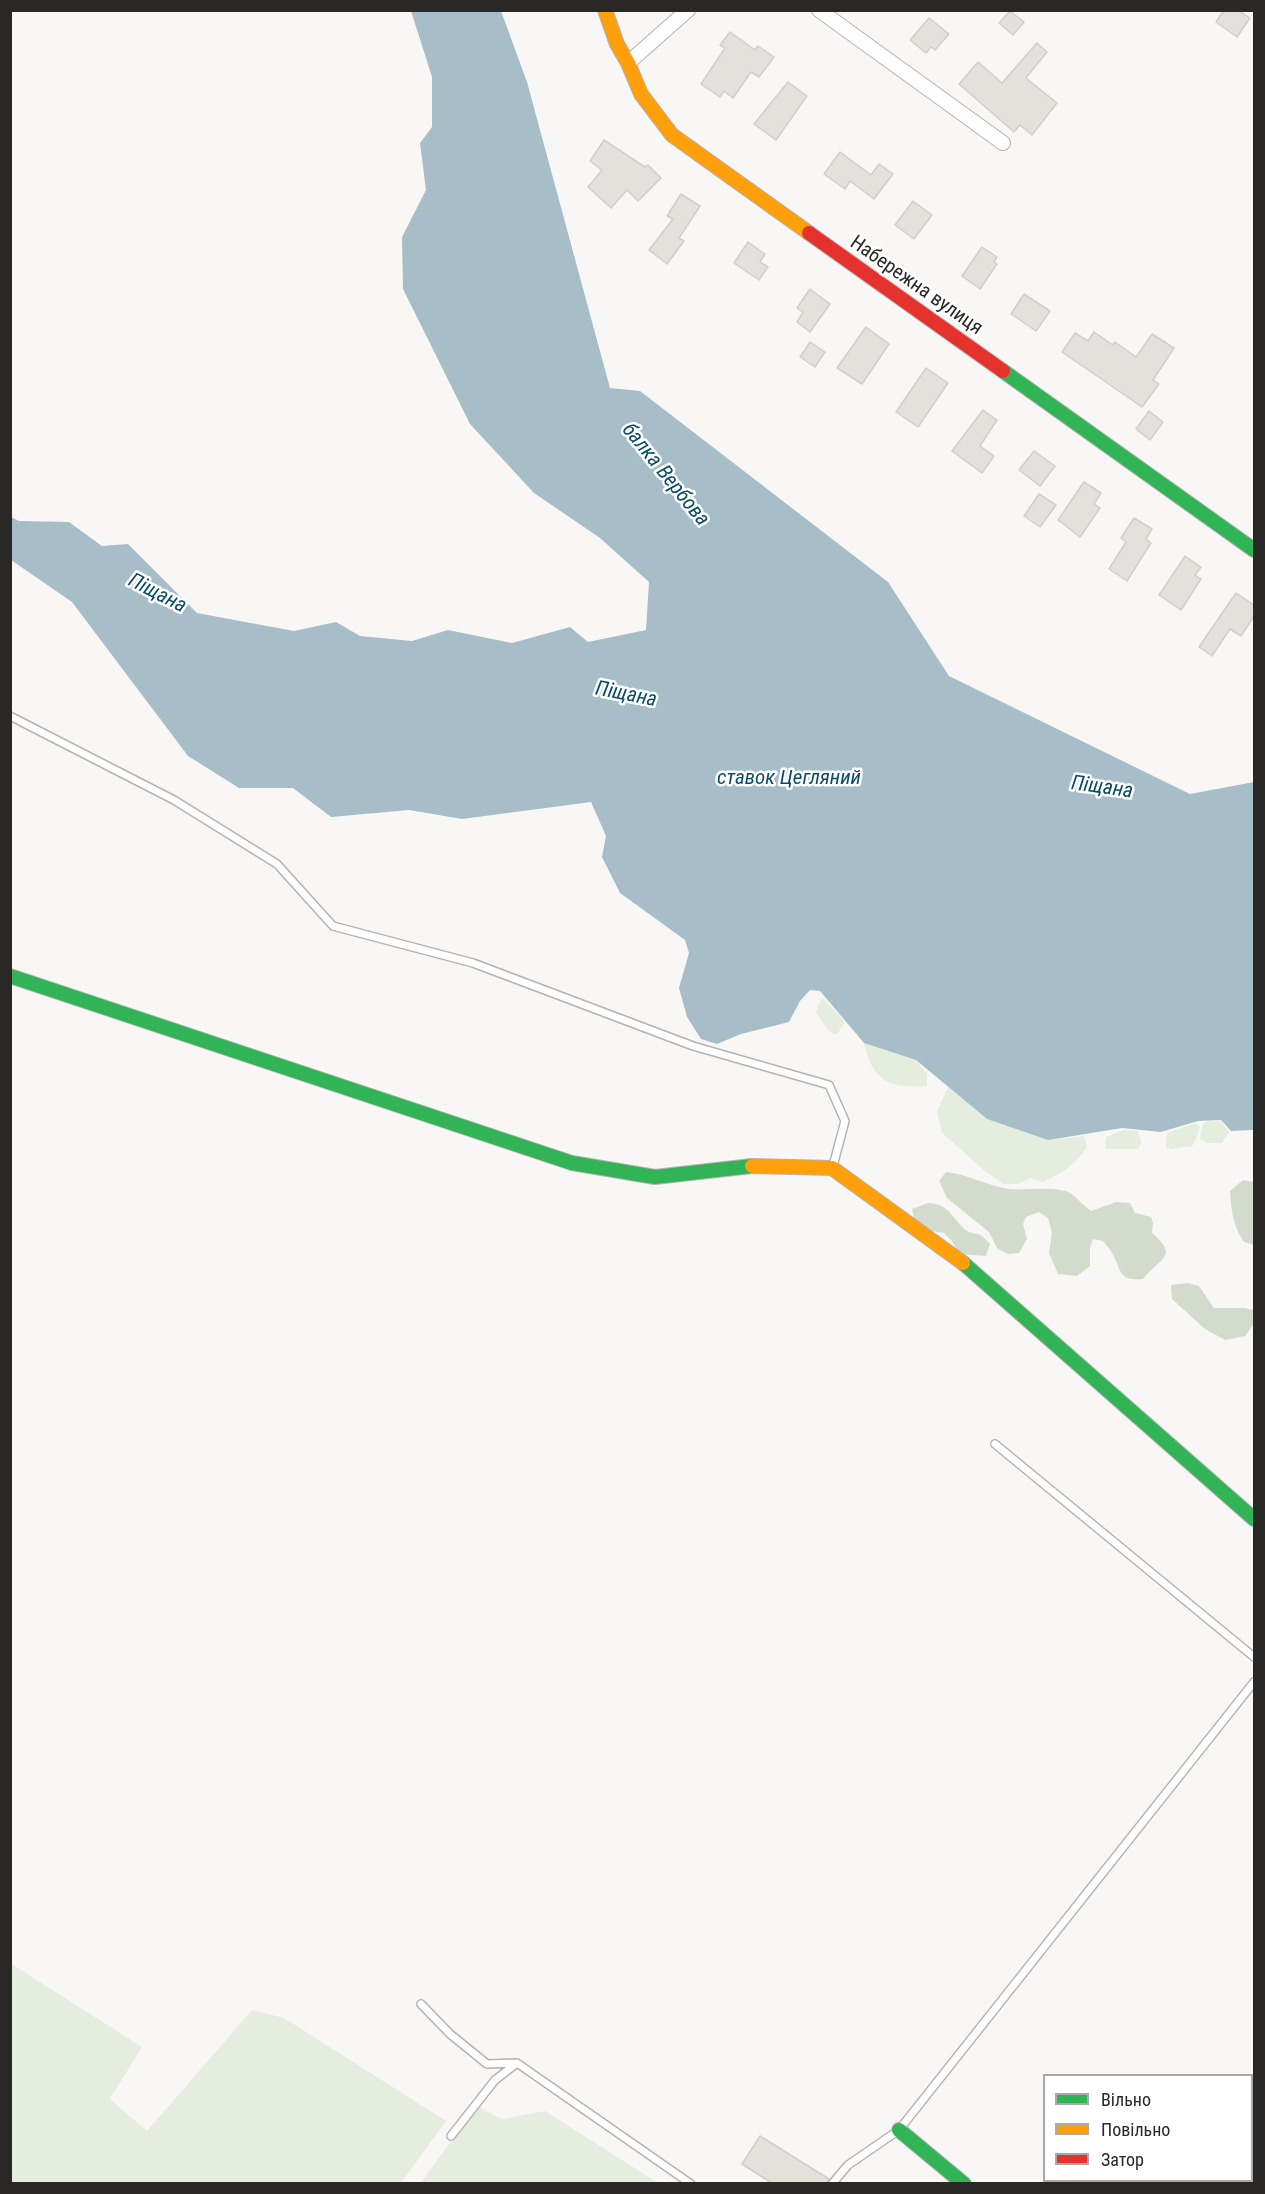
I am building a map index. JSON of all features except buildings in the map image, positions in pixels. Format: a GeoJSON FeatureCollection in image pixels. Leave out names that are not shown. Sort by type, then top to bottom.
{"type":"FeatureCollection","features":[{"type":"Feature","properties":{"kind":"street","name":"Набережна вулиця"},"geometry":{"type":"LineString","coordinates":[[605,10],[617,44],[641,94],[672,135],[1254,550]]}},
{"type":"Feature","properties":{"kind":"street"},"geometry":{"type":"LineString","coordinates":[[628,63],[688,10]]}},
{"type":"Feature","properties":{"kind":"street"},"geometry":{"type":"LineString","coordinates":[[819,10],[1003,143]]}},
{"type":"Feature","properties":{"kind":"street"},"geometry":{"type":"LineString","coordinates":[[10,976],[572,1163],[655,1177],[756,1166],[832,1168],[960,1260],[1254,1519]]}},
{"type":"Feature","properties":{"kind":"street"},"geometry":{"type":"LineString","coordinates":[[899,2130],[964,2184]]}},
{"type":"Feature","properties":{"kind":"lane"},"geometry":{"type":"LineString","coordinates":[[10,716],[174,800],[277,864],[333,926],[473,963],[693,1046],[829,1085],[845,1121],[832,1168]]}},
{"type":"Feature","properties":{"kind":"lane"},"geometry":{"type":"LineString","coordinates":[[995,1444],[1254,1657]]}},
{"type":"Feature","properties":{"kind":"lane"},"geometry":{"type":"LineString","coordinates":[[832,2184],[848,2165],[899,2130],[1254,1682]]}},
{"type":"Feature","properties":{"kind":"lane"},"geometry":{"type":"LineString","coordinates":[[421,2004],[450,2034],[487,2064],[517,2063],[691,2184]]}},
{"type":"Feature","properties":{"kind":"lane"},"geometry":{"type":"LineString","coordinates":[[451,2136],[495,2080],[517,2063]]}},
{"type":"Feature","properties":{"kind":"shaded area"},"geometry":{"type":"Polygon","coordinates":[[[823,998],[845,1022],[835,1035],[828,1030],[816,1013],[823,998]]]}},
{"type":"Feature","properties":{"kind":"shaded area"},"geometry":{"type":"Polygon","coordinates":[[[864,1043],[916,1060],[927,1074],[927,1086],[903,1086],[885,1080],[872,1067],[864,1043]]]}},
{"type":"Feature","properties":{"kind":"shaded area"},"geometry":{"type":"Polygon","coordinates":[[[948,1087],[987,1119],[1048,1140],[1084,1136],[1087,1147],[1068,1168],[1043,1182],[1030,1178],[1019,1184],[1003,1184],[942,1133],[937,1111],[948,1087]]]}},
{"type":"Feature","properties":{"kind":"shaded area"},"geometry":{"type":"Polygon","coordinates":[[[1206,1121],[1221,1122],[1229,1132],[1222,1143],[1207,1143],[1200,1139],[1202,1126],[1206,1121]]]}},
{"type":"Feature","properties":{"kind":"shaded area"},"geometry":{"type":"Polygon","coordinates":[[[1196,1123],[1200,1126],[1192,1146],[1171,1149],[1166,1147],[1167,1133],[1196,1123]]]}},
{"type":"Feature","properties":{"kind":"shaded area"},"geometry":{"type":"Polygon","coordinates":[[[1123,1130],[1137,1131],[1142,1142],[1138,1149],[1105,1149],[1106,1137],[1123,1130]]]}},
{"type":"Feature","properties":{"kind":"shaded area"},"geometry":{"type":"Polygon","coordinates":[[[10,1963],[142,2047],[110,2099],[147,2131],[252,2010],[284,2018],[446,2121],[401,2183],[11,2183],[10,1963]]]}},
{"type":"Feature","properties":{"kind":"shaded area"},"geometry":{"type":"Polygon","coordinates":[[[476,2106],[502,2119],[545,2111],[658,2183],[420,2184],[476,2106]]]}},
{"type":"Feature","properties":{"kind":"green space"},"geometry":{"type":"Polygon","coordinates":[[[946,1172],[1009,1189],[1064,1191],[1072,1194],[1091,1211],[1116,1202],[1130,1203],[1135,1213],[1151,1217],[1152,1233],[1165,1247],[1166,1253],[1161,1262],[1143,1279],[1129,1278],[1122,1273],[1103,1241],[1093,1239],[1090,1248],[1090,1266],[1077,1276],[1058,1274],[1049,1253],[1052,1233],[1048,1218],[1039,1212],[1026,1217],[1023,1224],[1027,1239],[1019,1253],[1008,1254],[997,1248],[989,1232],[947,1198],[939,1181],[946,1172]]]}},
{"type":"Feature","properties":{"kind":"green space"},"geometry":{"type":"Polygon","coordinates":[[[1243,1180],[1254,1182],[1254,1245],[1244,1242],[1237,1230],[1232,1211],[1230,1191],[1243,1180]]]}},
{"type":"Feature","properties":{"kind":"green space"},"geometry":{"type":"Polygon","coordinates":[[[928,1203],[946,1209],[966,1230],[986,1239],[990,1244],[986,1256],[959,1254],[952,1241],[944,1233],[932,1231],[914,1219],[912,1209],[928,1203]]]}},
{"type":"Feature","properties":{"kind":"green space"},"geometry":{"type":"Polygon","coordinates":[[[1187,1283],[1199,1286],[1214,1308],[1254,1310],[1254,1324],[1245,1336],[1225,1340],[1205,1329],[1172,1299],[1171,1285],[1187,1283]]]}},
{"type":"Feature","properties":{"kind":"water","name":"ставок Цегляний"},"geometry":{"type":"Polygon","coordinates":[[[411,11],[501,11],[527,82],[610,388],[640,391],[888,582],[949,676],[1190,794],[1254,782],[1254,1130],[1231,1131],[1221,1120],[1198,1121],[1161,1132],[1122,1128],[1048,1140],[987,1119],[916,1060],[864,1043],[820,991],[810,990],[800,1001],[789,1022],[741,1034],[717,1044],[701,1039],[687,1017],[679,988],[689,953],[685,940],[620,893],[602,857],[606,836],[591,802],[462,819],[409,810],[331,817],[293,788],[239,788],[188,756],[72,602],[11,560],[11,517],[19,521],[69,522],[102,546],[128,544],[197,613],[294,631],[336,622],[360,636],[412,641],[448,630],[512,643],[570,627],[588,642],[646,630],[649,582],[600,538],[534,493],[470,424],[403,289],[402,237],[426,190],[420,143],[432,127],[432,77],[411,11]]]}},
{"type":"Feature","properties":{"kind":"traffic: fast"},"geometry":{"type":"LineString","coordinates":[[1003,371],[1254,550]]}},
{"type":"Feature","properties":{"kind":"traffic: fast"},"geometry":{"type":"LineString","coordinates":[[10,976],[572,1163],[655,1177],[752,1166]]}},
{"type":"Feature","properties":{"kind":"traffic: fast"},"geometry":{"type":"LineString","coordinates":[[963,1263],[1254,1519]]}},
{"type":"Feature","properties":{"kind":"traffic: fast"},"geometry":{"type":"LineString","coordinates":[[899,2130],[964,2184]]}},
{"type":"Feature","properties":{"kind":"traffic: slow"},"geometry":{"type":"LineString","coordinates":[[605,10],[617,44],[641,94],[672,135],[809,233]]}},
{"type":"Feature","properties":{"kind":"traffic: slow"},"geometry":{"type":"LineString","coordinates":[[752,1166],[832,1168],[963,1263]]}},
{"type":"Feature","properties":{"kind":"traffic: jam"},"geometry":{"type":"LineString","coordinates":[[809,233],[1003,371]]}},
{"type":"Feature","properties":{"kind":"water label","name":"балка Вербова"},"geometry":{"type":"Point","coordinates":[665,475]}},
{"type":"Feature","properties":{"kind":"water label","name":"Піщана"},"geometry":{"type":"Point","coordinates":[157,594]}},
{"type":"Feature","properties":{"kind":"water label","name":"Піщана"},"geometry":{"type":"Point","coordinates":[626,695]}},
{"type":"Feature","properties":{"kind":"water label","name":"Піщана"},"geometry":{"type":"Point","coordinates":[1102,788]}}]}
